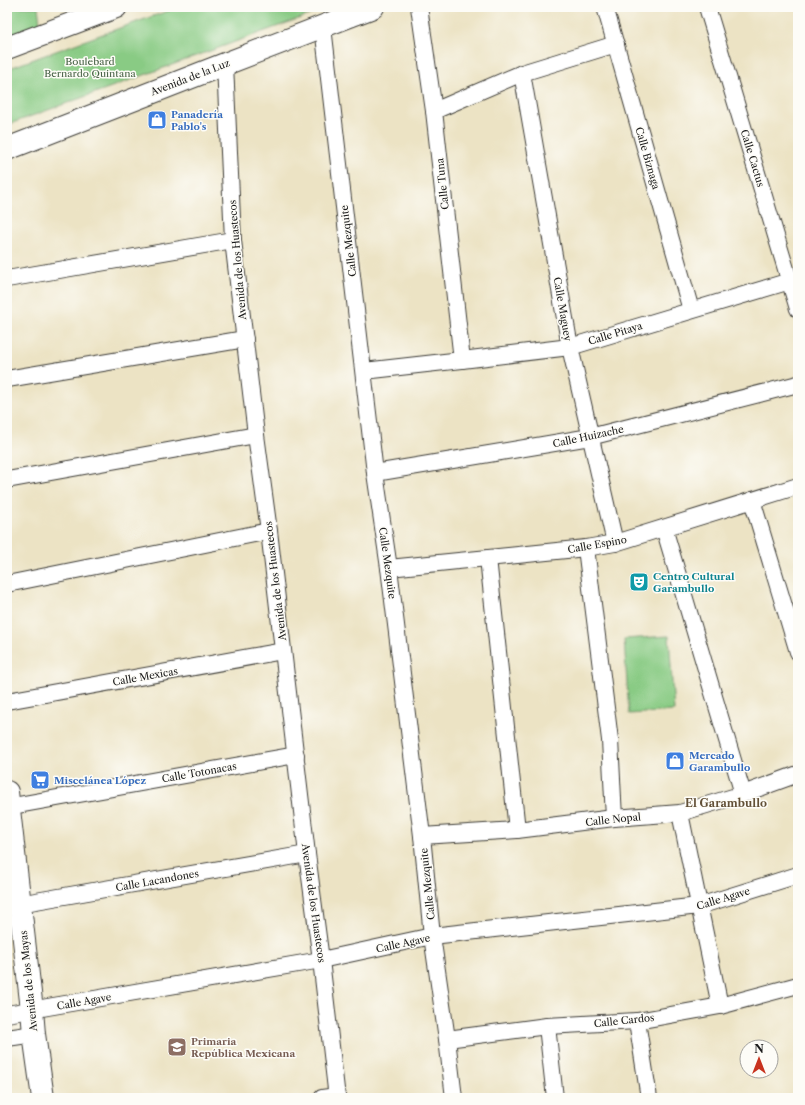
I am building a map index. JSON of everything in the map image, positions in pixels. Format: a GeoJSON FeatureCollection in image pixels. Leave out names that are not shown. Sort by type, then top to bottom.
{"type":"FeatureCollection","features":[{"type":"Feature","properties":{"kind":"main road"},"geometry":{"type":"LineString","coordinates":[[7,48],[116,7]]}},
{"type":"Feature","properties":{"kind":"main road","name":"Avenida de la Luz"},"geometry":{"type":"LineString","coordinates":[[7,149],[373,7]]}},
{"type":"Feature","properties":{"kind":"main road","name":"Avenida de los Mayas"},"geometry":{"type":"LineString","coordinates":[[8,802],[13,905],[32,1010],[43,1098]]}},
{"type":"Feature","properties":{"kind":"street","name":"Calle Tuna"},"geometry":{"type":"LineString","coordinates":[[419,7],[434,111],[462,360]]}},
{"type":"Feature","properties":{"kind":"street","name":"Calle Biznaga"},"geometry":{"type":"LineString","coordinates":[[605,7],[691,310]]}},
{"type":"Feature","properties":{"kind":"street","name":"Calle Cactus"},"geometry":{"type":"LineString","coordinates":[[707,7],[798,309]]}},
{"type":"Feature","properties":{"kind":"street","name":"Calle Mezquite"},"geometry":{"type":"LineString","coordinates":[[323,27],[375,473],[389,568],[422,836],[432,936],[454,1098]]}},
{"type":"Feature","properties":{"kind":"street"},"geometry":{"type":"LineString","coordinates":[[434,111],[522,73],[616,44]]}},
{"type":"Feature","properties":{"kind":"street","name":"Avenida de los Huastecos"},"geometry":{"type":"LineString","coordinates":[[225,64],[233,240],[307,854],[322,960],[332,1097]]}},
{"type":"Feature","properties":{"kind":"street","name":"Calle Maguey"},"geometry":{"type":"LineString","coordinates":[[522,73],[570,347],[615,543]]}},
{"type":"Feature","properties":{"kind":"street"},"geometry":{"type":"LineString","coordinates":[[7,279],[233,240]]}},
{"type":"Feature","properties":{"kind":"street","name":"Calle Pitaya"},"geometry":{"type":"LineString","coordinates":[[364,371],[570,347],[790,281]]}},
{"type":"Feature","properties":{"kind":"street"},"geometry":{"type":"LineString","coordinates":[[7,379],[245,338]]}},
{"type":"Feature","properties":{"kind":"street","name":"Calle Huizache"},"geometry":{"type":"LineString","coordinates":[[375,473],[590,437],[798,384]]}},
{"type":"Feature","properties":{"kind":"street"},"geometry":{"type":"LineString","coordinates":[[7,480],[256,435]]}},
{"type":"Feature","properties":{"kind":"street","name":"Calle Espino"},"geometry":{"type":"LineString","coordinates":[[389,568],[586,548],[615,543],[798,486]]}},
{"type":"Feature","properties":{"kind":"street"},"geometry":{"type":"LineString","coordinates":[[752,500],[798,652]]}},
{"type":"Feature","properties":{"kind":"street"},"geometry":{"type":"LineString","coordinates":[[664,528],[743,794]]}},
{"type":"Feature","properties":{"kind":"street"},"geometry":{"type":"LineString","coordinates":[[7,584],[269,531]]}},
{"type":"Feature","properties":{"kind":"street"},"geometry":{"type":"LineString","coordinates":[[586,548],[610,740],[614,818]]}},
{"type":"Feature","properties":{"kind":"street"},"geometry":{"type":"LineString","coordinates":[[488,558],[518,830]]}},
{"type":"Feature","properties":{"kind":"street","name":"Calle Mexicas"},"geometry":{"type":"LineString","coordinates":[[7,701],[283,651]]}},
{"type":"Feature","properties":{"kind":"street","name":"Calle Totonacas"},"geometry":{"type":"LineString","coordinates":[[8,802],[296,755]]}},
{"type":"Feature","properties":{"kind":"street","name":"Calle Nopal"},"geometry":{"type":"LineString","coordinates":[[422,836],[518,830],[614,818],[680,813],[743,794],[798,774]]}},
{"type":"Feature","properties":{"kind":"street"},"geometry":{"type":"LineString","coordinates":[[680,813],[720,1006]]}},
{"type":"Feature","properties":{"kind":"street","name":"Calle Lacandones"},"geometry":{"type":"LineString","coordinates":[[13,905],[307,854]]}},
{"type":"Feature","properties":{"kind":"street","name":"Calle Agave"},"geometry":{"type":"LineString","coordinates":[[7,1014],[322,960],[432,936],[699,906],[798,875]]}},
{"type":"Feature","properties":{"kind":"street","name":"Calle Cardos"},"geometry":{"type":"LineString","coordinates":[[447,1039],[547,1026],[637,1021],[720,1006],[798,985]]}},
{"type":"Feature","properties":{"kind":"street"},"geometry":{"type":"LineString","coordinates":[[637,1021],[649,1098]]}},
{"type":"Feature","properties":{"kind":"street"},"geometry":{"type":"LineString","coordinates":[[547,1026],[555,1098]]}},
{"type":"Feature","properties":{"kind":"street"},"geometry":{"type":"LineString","coordinates":[[7,1038],[34,1034]]}},
{"type":"Feature","properties":{"kind":"green space"},"geometry":{"type":"Polygon","coordinates":[[[7,7],[38,7],[41,31],[7,45],[7,7]]]}},
{"type":"Feature","properties":{"kind":"green space","name":"Boulebard Bernardo Quintana"},"geometry":{"type":"Polygon","coordinates":[[[179,7],[331,7],[7,125],[7,69],[179,7]]]}},
{"type":"Feature","properties":{"kind":"green space"},"geometry":{"type":"Polygon","coordinates":[[[669,636],[674,711],[629,714],[624,639],[669,636]]]}},
{"type":"Feature","properties":{"kind":"place","name":"Panadería Pablo's"},"geometry":{"type":"Point","coordinates":[157,120]}},
{"type":"Feature","properties":{"kind":"place","name":"Centro Cultural Garambullo"},"geometry":{"type":"Point","coordinates":[639,582]}},
{"type":"Feature","properties":{"kind":"place","name":"Mercado Garambullo"},"geometry":{"type":"Point","coordinates":[675,761]}},
{"type":"Feature","properties":{"kind":"place","name":"Miscelánea López"},"geometry":{"type":"Point","coordinates":[40,780]}},
{"type":"Feature","properties":{"kind":"place","name":"Primaria República Mexicana"},"geometry":{"type":"Point","coordinates":[177,1047]}},
{"type":"Feature","properties":{"kind":"district","name":"El Garambullo"},"geometry":{"type":"Point","coordinates":[726,803]}}]}
